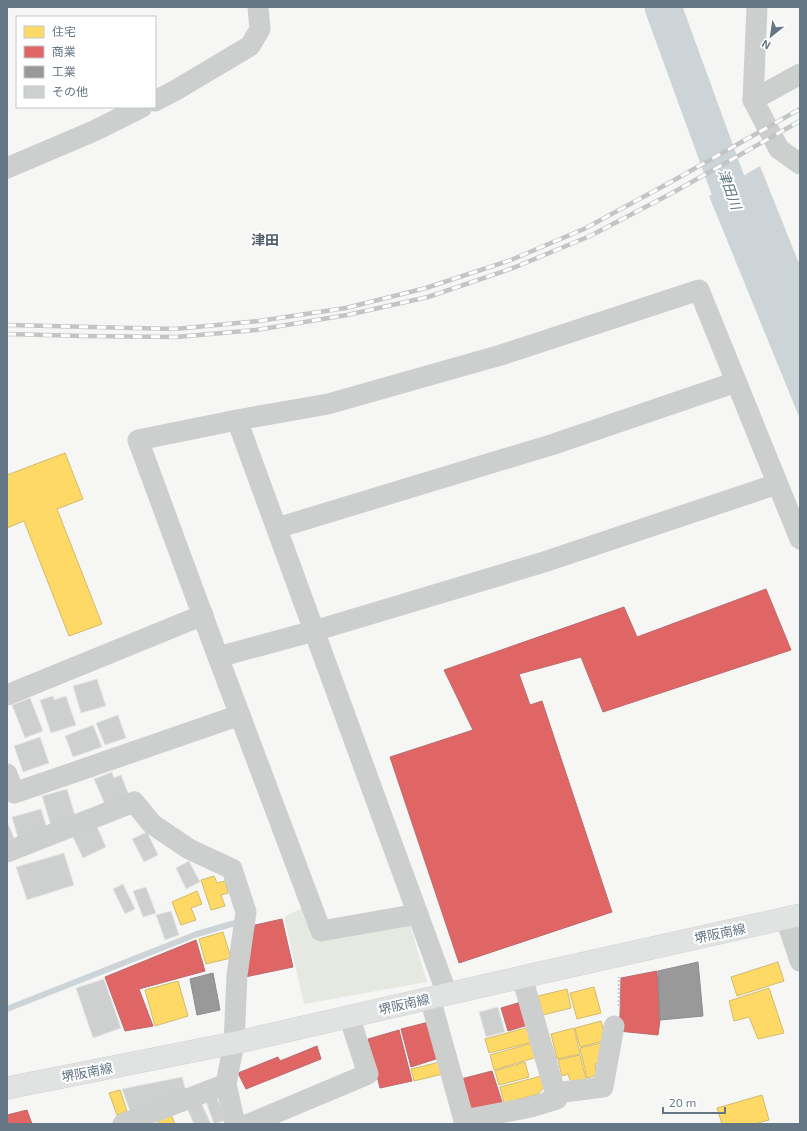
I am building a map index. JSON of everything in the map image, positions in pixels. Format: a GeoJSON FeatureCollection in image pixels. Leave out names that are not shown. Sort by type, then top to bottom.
{"type":"FeatureCollection","features":[{"type":"Feature","properties":{"kind":"main road","name":"堺阪南線"},"geometry":{"type":"LineString","coordinates":[[7,1088],[234,1043],[793,917]]}},
{"type":"Feature","properties":{"kind":"street"},"geometry":{"type":"LineString","coordinates":[[156,100],[250,46],[260,30],[258,7]]}},
{"type":"Feature","properties":{"kind":"street"},"geometry":{"type":"LineString","coordinates":[[757,7],[753,100],[779,149],[800,164]]}},
{"type":"Feature","properties":{"kind":"street"},"geometry":{"type":"LineString","coordinates":[[753,100],[800,74]]}},
{"type":"Feature","properties":{"kind":"street"},"geometry":{"type":"LineString","coordinates":[[7,168],[94,131],[140,108]]}},
{"type":"Feature","properties":{"kind":"street"},"geometry":{"type":"LineString","coordinates":[[418,914],[321,931],[138,440],[343,400],[501,355],[699,290],[797,532]]}},
{"type":"Feature","properties":{"kind":"street"},"geometry":{"type":"LineString","coordinates":[[277,528],[554,444],[736,382]]}},
{"type":"Feature","properties":{"kind":"street"},"geometry":{"type":"LineString","coordinates":[[237,420],[418,914],[438,996],[465,1122],[533,1115],[557,1099],[522,977]]}},
{"type":"Feature","properties":{"kind":"street"},"geometry":{"type":"LineString","coordinates":[[218,657],[314,631],[544,562],[777,484]]}},
{"type":"Feature","properties":{"kind":"street"},"geometry":{"type":"LineString","coordinates":[[7,695],[203,615]]}},
{"type":"Feature","properties":{"kind":"street"},"geometry":{"type":"LineString","coordinates":[[7,774],[14,793],[240,715]]}},
{"type":"Feature","properties":{"kind":"street"},"geometry":{"type":"LineString","coordinates":[[7,852],[134,802],[152,824],[189,849],[232,868],[246,912],[237,975],[234,1043],[226,1084],[235,1124]]}},
{"type":"Feature","properties":{"kind":"street"},"geometry":{"type":"LineString","coordinates":[[793,917],[800,961]]}},
{"type":"Feature","properties":{"kind":"street"},"geometry":{"type":"LineString","coordinates":[[249,1124],[368,1074],[349,1016]]}},
{"type":"Feature","properties":{"kind":"street"},"geometry":{"type":"LineString","coordinates":[[555,1093],[603,1087],[614,1026]]}},
{"type":"Feature","properties":{"kind":"street"},"geometry":{"type":"LineString","coordinates":[[124,1124],[226,1084]]}},
{"type":"Feature","properties":{"kind":"path"},"geometry":{"type":"LineString","coordinates":[[614,1026],[619,1017],[619,955]]}},
{"type":"Feature","properties":{"kind":"shaded area"},"geometry":{"type":"Polygon","coordinates":[[[306,906],[320,938],[409,922],[427,982],[304,1004],[284,917],[306,906]]]}},
{"type":"Feature","properties":{"kind":"water"},"geometry":{"type":"Polygon","coordinates":[[[760,166],[800,266],[800,419],[709,196],[760,166]]]}},
{"type":"Feature","properties":{"kind":"building: 住宅"},"geometry":{"type":"Polygon","coordinates":[[[65,453],[83,499],[57,509],[102,624],[69,636],[24,521],[7,528],[7,475],[65,453]]]}},
{"type":"Feature","properties":{"kind":"building: 住宅"},"geometry":{"type":"Polygon","coordinates":[[[214,876],[217,883],[225,881],[228,893],[221,895],[225,906],[211,910],[201,880],[214,876]]]}},
{"type":"Feature","properties":{"kind":"building: 住宅"},"geometry":{"type":"Polygon","coordinates":[[[197,891],[202,904],[191,908],[196,920],[181,925],[172,902],[197,891]]]}},
{"type":"Feature","properties":{"kind":"building: 住宅"},"geometry":{"type":"Polygon","coordinates":[[[223,932],[231,958],[206,964],[199,939],[223,932]]]}},
{"type":"Feature","properties":{"kind":"building: 住宅"},"geometry":{"type":"Polygon","coordinates":[[[778,962],[784,981],[737,996],[731,977],[778,962]]]}},
{"type":"Feature","properties":{"kind":"building: 住宅"},"geometry":{"type":"Polygon","coordinates":[[[178,981],[188,1016],[155,1026],[145,990],[178,981]]]}},
{"type":"Feature","properties":{"kind":"building: 住宅"},"geometry":{"type":"Polygon","coordinates":[[[594,987],[601,1013],[577,1019],[570,993],[594,987]]]}},
{"type":"Feature","properties":{"kind":"building: 住宅"},"geometry":{"type":"Polygon","coordinates":[[[769,988],[784,1033],[758,1039],[749,1017],[734,1021],[729,1001],[769,988]]]}},
{"type":"Feature","properties":{"kind":"building: 住宅"},"geometry":{"type":"Polygon","coordinates":[[[567,989],[571,1008],[543,1015],[538,996],[567,989]]]}},
{"type":"Feature","properties":{"kind":"building: 住宅"},"geometry":{"type":"Polygon","coordinates":[[[601,1021],[604,1032],[603,1041],[580,1047],[575,1028],[601,1021]]]}},
{"type":"Feature","properties":{"kind":"building: 住宅"},"geometry":{"type":"Polygon","coordinates":[[[529,1027],[533,1042],[489,1053],[485,1039],[529,1027]]]}},
{"type":"Feature","properties":{"kind":"building: 住宅"},"geometry":{"type":"Polygon","coordinates":[[[574,1028],[580,1054],[557,1059],[551,1034],[574,1028]]]}},
{"type":"Feature","properties":{"kind":"building: 住宅"},"geometry":{"type":"Polygon","coordinates":[[[533,1043],[537,1057],[494,1070],[490,1055],[533,1043]]]}},
{"type":"Feature","properties":{"kind":"building: 住宅"},"geometry":{"type":"Polygon","coordinates":[[[601,1043],[603,1062],[595,1064],[597,1075],[587,1078],[580,1048],[601,1043]]]}},
{"type":"Feature","properties":{"kind":"building: 住宅"},"geometry":{"type":"Polygon","coordinates":[[[580,1055],[586,1079],[571,1083],[568,1074],[562,1076],[558,1060],[580,1055]]]}},
{"type":"Feature","properties":{"kind":"building: 住宅"},"geometry":{"type":"Polygon","coordinates":[[[440,1062],[443,1074],[414,1081],[411,1069],[440,1062]]]}},
{"type":"Feature","properties":{"kind":"building: 住宅"},"geometry":{"type":"Polygon","coordinates":[[[525,1062],[529,1077],[499,1085],[495,1071],[525,1062]]]}},
{"type":"Feature","properties":{"kind":"building: 住宅"},"geometry":{"type":"Polygon","coordinates":[[[541,1076],[544,1087],[538,1094],[504,1103],[500,1087],[541,1076]]]}},
{"type":"Feature","properties":{"kind":"building: 住宅"},"geometry":{"type":"Polygon","coordinates":[[[120,1090],[127,1111],[117,1115],[109,1093],[120,1090]]]}},
{"type":"Feature","properties":{"kind":"building: 住宅"},"geometry":{"type":"Polygon","coordinates":[[[762,1095],[769,1120],[754,1124],[722,1124],[717,1108],[762,1095]]]}},
{"type":"Feature","properties":{"kind":"building: 住宅"},"geometry":{"type":"Polygon","coordinates":[[[170,1112],[175,1124],[159,1124],[156,1117],[170,1112]]]}},
{"type":"Feature","properties":{"kind":"building: 商業"},"geometry":{"type":"Polygon","coordinates":[[[766,589],[791,650],[603,712],[581,657],[519,674],[530,705],[542,701],[612,912],[459,963],[390,757],[473,730],[444,670],[624,607],[637,637],[766,589]]]}},
{"type":"Feature","properties":{"kind":"building: 商業"},"geometry":{"type":"Polygon","coordinates":[[[282,919],[293,967],[245,977],[255,925],[282,919]]]}},
{"type":"Feature","properties":{"kind":"building: 商業"},"geometry":{"type":"Polygon","coordinates":[[[196,940],[205,971],[139,989],[153,1026],[125,1031],[105,977],[196,940]]]}},
{"type":"Feature","properties":{"kind":"building: 商業"},"geometry":{"type":"Polygon","coordinates":[[[657,971],[660,1020],[658,1035],[618,1031],[621,978],[657,971]]]}},
{"type":"Feature","properties":{"kind":"building: 商業"},"geometry":{"type":"Polygon","coordinates":[[[521,1002],[528,1025],[508,1031],[501,1008],[521,1002]]]}},
{"type":"Feature","properties":{"kind":"building: 商業"},"geometry":{"type":"Polygon","coordinates":[[[433,1021],[439,1058],[411,1067],[401,1029],[433,1021]]]}},
{"type":"Feature","properties":{"kind":"building: 商業"},"geometry":{"type":"Polygon","coordinates":[[[399,1030],[412,1081],[380,1088],[368,1039],[399,1030]]]}},
{"type":"Feature","properties":{"kind":"building: 商業"},"geometry":{"type":"Polygon","coordinates":[[[317,1046],[321,1059],[246,1089],[238,1073],[278,1057],[280,1061],[317,1046]]]}},
{"type":"Feature","properties":{"kind":"building: 商業"},"geometry":{"type":"Polygon","coordinates":[[[492,1071],[503,1105],[471,1114],[461,1079],[492,1071]]]}},
{"type":"Feature","properties":{"kind":"building: 商業"},"geometry":{"type":"Polygon","coordinates":[[[27,1110],[32,1124],[7,1124],[7,1115],[27,1110]]]}},
{"type":"Feature","properties":{"kind":"building: 工業"},"geometry":{"type":"Polygon","coordinates":[[[698,962],[703,1016],[660,1020],[658,971],[698,962]]]}},
{"type":"Feature","properties":{"kind":"building: 工業"},"geometry":{"type":"Polygon","coordinates":[[[213,973],[220,1010],[197,1015],[190,979],[213,973]]]}},
{"type":"Feature","properties":{"kind":"building: その他"},"geometry":{"type":"Polygon","coordinates":[[[97,679],[106,706],[81,713],[73,686],[97,679]]]}},
{"type":"Feature","properties":{"kind":"building: その他"},"geometry":{"type":"Polygon","coordinates":[[[53,696],[54,700],[66,696],[76,725],[51,733],[40,700],[53,696]]]}},
{"type":"Feature","properties":{"kind":"building: その他"},"geometry":{"type":"Polygon","coordinates":[[[30,698],[43,731],[25,738],[12,705],[30,698]]]}},
{"type":"Feature","properties":{"kind":"building: その他"},"geometry":{"type":"Polygon","coordinates":[[[118,715],[126,738],[105,745],[96,723],[118,715]]]}},
{"type":"Feature","properties":{"kind":"building: その他"},"geometry":{"type":"Polygon","coordinates":[[[93,725],[102,747],[73,757],[65,736],[93,725]]]}},
{"type":"Feature","properties":{"kind":"building: その他"},"geometry":{"type":"Polygon","coordinates":[[[40,737],[49,763],[23,772],[14,746],[40,737]]]}},
{"type":"Feature","properties":{"kind":"building: その他"},"geometry":{"type":"Polygon","coordinates":[[[112,772],[114,778],[121,775],[130,798],[106,807],[94,779],[112,772]]]}},
{"type":"Feature","properties":{"kind":"building: その他"},"geometry":{"type":"Polygon","coordinates":[[[67,789],[76,819],[51,826],[42,796],[67,789]]]}},
{"type":"Feature","properties":{"kind":"building: その他"},"geometry":{"type":"Polygon","coordinates":[[[41,809],[48,832],[19,841],[12,817],[41,809]]]}},
{"type":"Feature","properties":{"kind":"building: その他"},"geometry":{"type":"Polygon","coordinates":[[[7,821],[14,838],[7,841],[7,821]]]}},
{"type":"Feature","properties":{"kind":"building: その他"},"geometry":{"type":"Polygon","coordinates":[[[95,822],[106,847],[83,858],[71,833],[95,822]]]}},
{"type":"Feature","properties":{"kind":"building: その他"},"geometry":{"type":"Polygon","coordinates":[[[147,832],[158,855],[144,862],[132,839],[147,832]]]}},
{"type":"Feature","properties":{"kind":"building: その他"},"geometry":{"type":"Polygon","coordinates":[[[64,853],[74,885],[27,900],[16,867],[64,853]]]}},
{"type":"Feature","properties":{"kind":"building: その他"},"geometry":{"type":"Polygon","coordinates":[[[189,861],[200,882],[186,889],[176,868],[189,861]]]}},
{"type":"Feature","properties":{"kind":"building: その他"},"geometry":{"type":"Polygon","coordinates":[[[123,884],[135,909],[125,914],[113,889],[123,884]]]}},
{"type":"Feature","properties":{"kind":"building: その他"},"geometry":{"type":"Polygon","coordinates":[[[146,887],[156,913],[143,917],[133,891],[146,887]]]}},
{"type":"Feature","properties":{"kind":"building: その他"},"geometry":{"type":"Polygon","coordinates":[[[171,911],[179,935],[165,940],[156,915],[171,911]]]}},
{"type":"Feature","properties":{"kind":"building: その他"},"geometry":{"type":"Polygon","coordinates":[[[104,979],[121,1028],[93,1038],[76,988],[104,979]]]}},
{"type":"Feature","properties":{"kind":"building: その他"},"geometry":{"type":"Polygon","coordinates":[[[498,1007],[505,1032],[486,1037],[479,1012],[498,1007]]]}},
{"type":"Feature","properties":{"kind":"building: その他"},"geometry":{"type":"Polygon","coordinates":[[[182,1077],[186,1091],[130,1111],[122,1089],[182,1077]]]}},
{"type":"Feature","properties":{"kind":"building: その他"},"geometry":{"type":"Polygon","coordinates":[[[216,1095],[226,1120],[214,1124],[205,1099],[216,1095]]]}},
{"type":"Feature","properties":{"kind":"building: その他"},"geometry":{"type":"Polygon","coordinates":[[[200,1100],[211,1124],[194,1124],[186,1106],[200,1100]]]}},
{"type":"Feature","properties":{"kind":"waterway","name":"津田川"},"geometry":{"type":"LineString","coordinates":[[663,7],[745,232]]}},
{"type":"Feature","properties":{"kind":"waterway"},"geometry":{"type":"LineString","coordinates":[[7,1009],[197,934],[235,923]]}},
{"type":"Feature","properties":{"kind":"railway"},"geometry":{"type":"LineString","coordinates":[[7,325],[175,329],[259,321],[346,308],[426,288],[511,260],[584,229],[800,109]]}},
{"type":"Feature","properties":{"kind":"railway"},"geometry":{"type":"LineString","coordinates":[[7,334],[176,337],[256,330],[347,315],[428,297],[513,268],[590,236],[674,192],[800,121]]}},
{"type":"Feature","properties":{"kind":"district","name":"津田"},"geometry":{"type":"Point","coordinates":[265,239]}}]}
